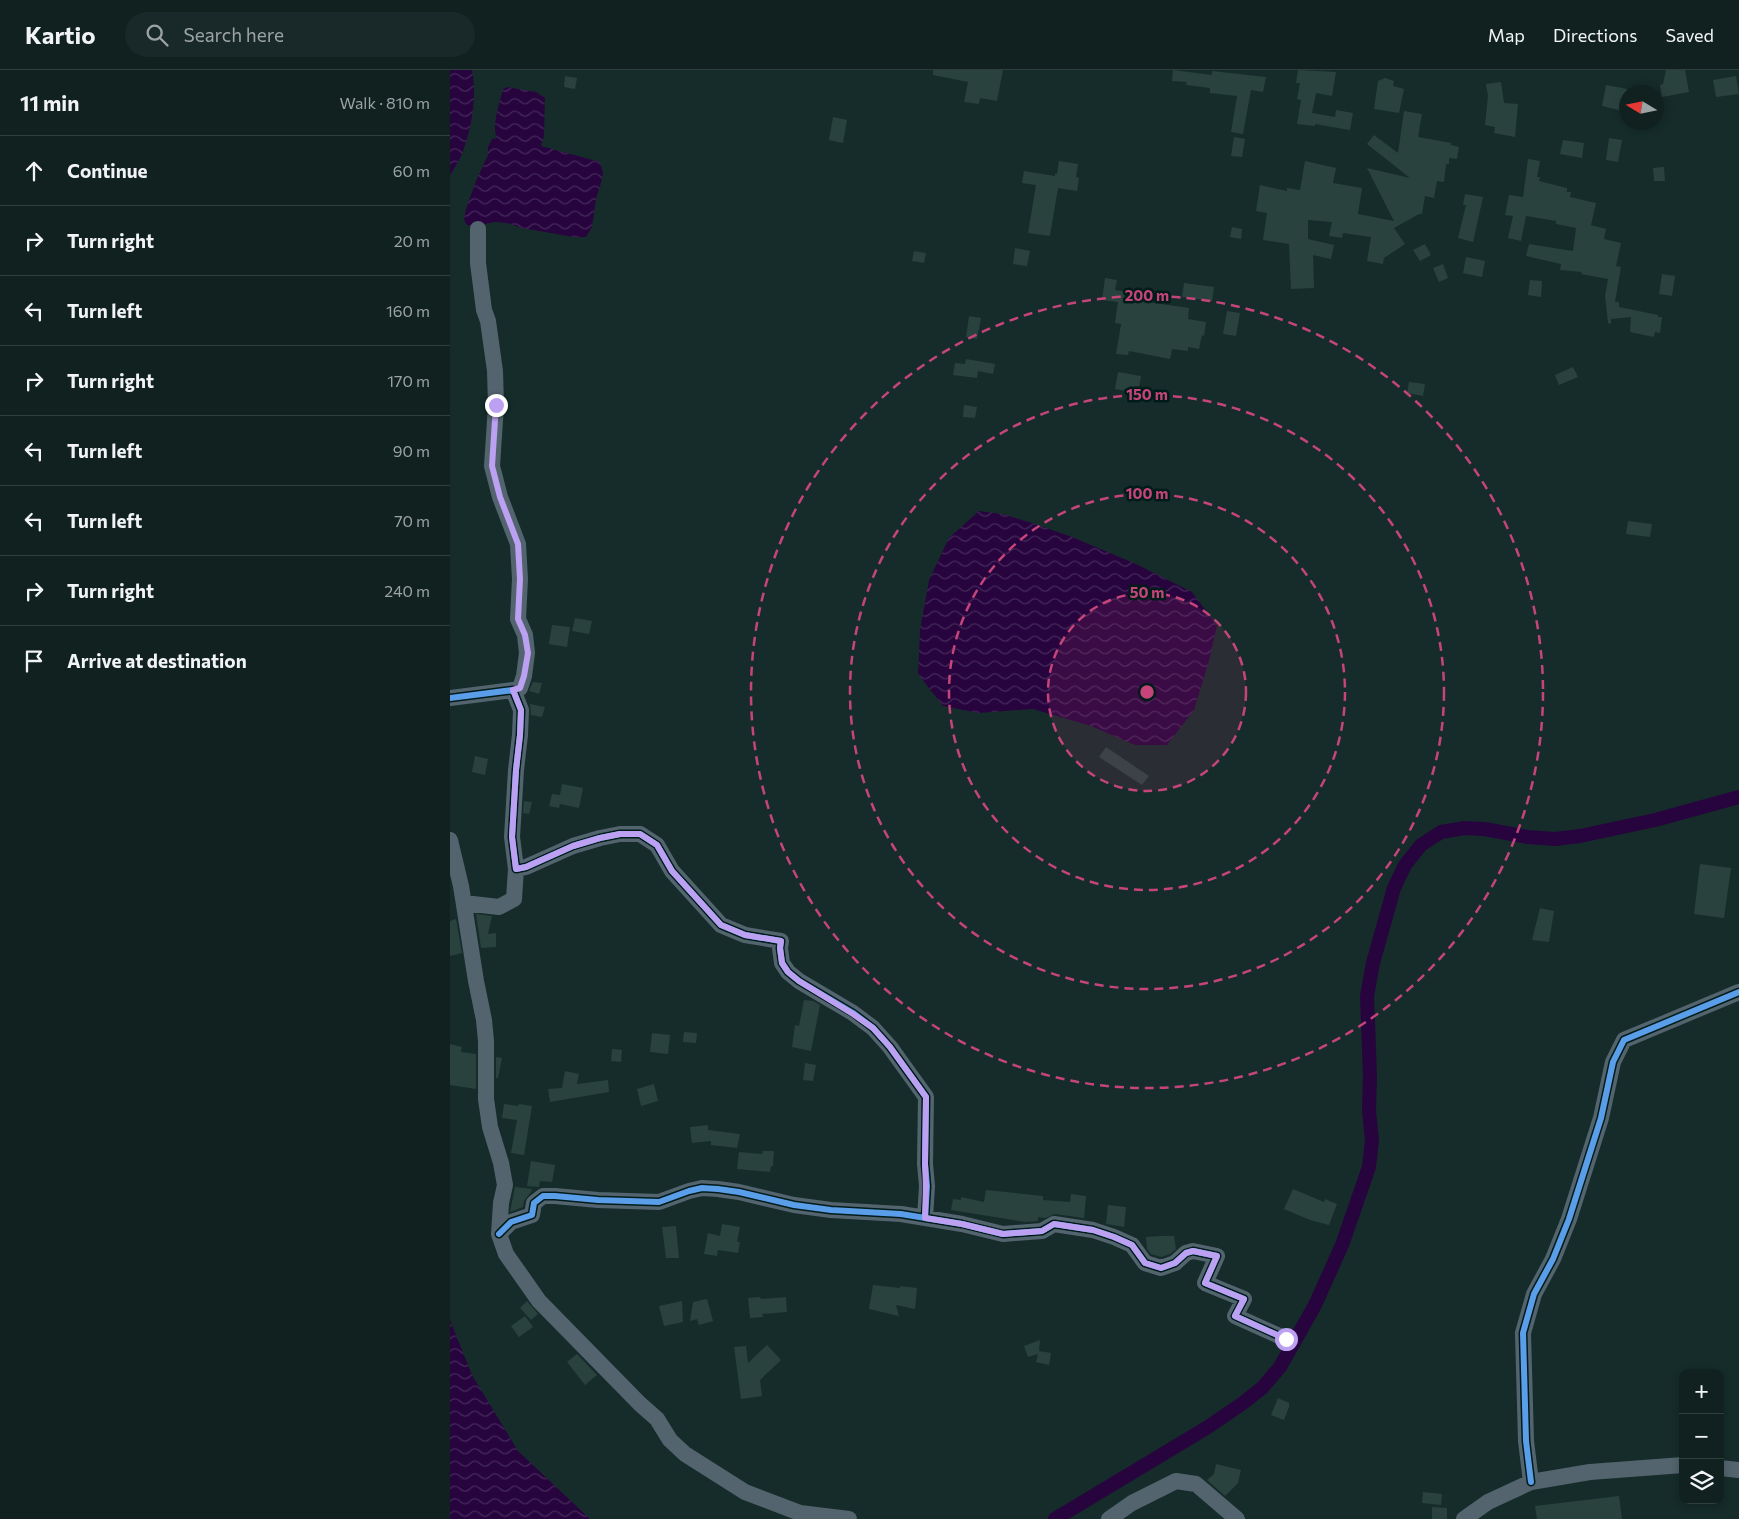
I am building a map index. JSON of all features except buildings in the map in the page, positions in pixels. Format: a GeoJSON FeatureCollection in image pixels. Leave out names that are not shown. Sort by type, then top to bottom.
{"type":"FeatureCollection","features":[{"type":"Feature","properties":{"kind":"street"},"geometry":{"type":"LineString","coordinates":[[450,698],[520,688],[528,653],[525,635],[518,619],[520,579],[518,544],[500,497],[492,466],[496,405],[495,371],[478,263],[478,229]]}},
{"type":"Feature","properties":{"kind":"street"},"geometry":{"type":"LineString","coordinates":[[464,903],[499,907],[514,900],[516,869],[512,837],[521,710],[513,690]]}},
{"type":"Feature","properties":{"kind":"street"},"geometry":{"type":"LineString","coordinates":[[516,869],[526,867],[573,846],[620,834],[640,834],[657,845],[672,871],[721,925],[745,935],[781,941],[782,963],[788,972],[873,1028],[890,1047],[926,1097],[925,1218]]}},
{"type":"Feature","properties":{"kind":"street"},"geometry":{"type":"LineString","coordinates":[[450,840],[464,903],[486,1041],[486,1100],[490,1126],[501,1163],[505,1185],[501,1203],[499,1234],[506,1254],[539,1302],[657,1419],[670,1440],[684,1454],[745,1492],[800,1513],[849,1519]]}},
{"type":"Feature","properties":{"kind":"street"},"geometry":{"type":"LineString","coordinates":[[1531,1482],[1526,1441],[1523,1334],[1534,1294],[1553,1259],[1569,1219],[1601,1118],[1613,1062],[1624,1040],[1739,992]]}},
{"type":"Feature","properties":{"kind":"street"},"geometry":{"type":"LineString","coordinates":[[499,1234],[511,1222],[532,1214],[534,1203],[543,1196],[576,1196],[598,1200],[659,1202],[689,1190],[702,1188],[739,1192],[794,1205],[831,1210],[901,1214],[962,1224],[1003,1234],[1042,1231],[1054,1224],[1093,1230],[1114,1237],[1132,1245],[1145,1263],[1161,1268],[1175,1263],[1186,1253],[1193,1251],[1217,1256],[1205,1283],[1244,1299],[1235,1316],[1286,1339]]}},
{"type":"Feature","properties":{"kind":"street"},"geometry":{"type":"LineString","coordinates":[[1464,1519],[1488,1502],[1531,1482],[1590,1472],[1679,1464]]}},
{"type":"Feature","properties":{"kind":"street"},"geometry":{"type":"LineString","coordinates":[[1724,1468],[1739,1470]]}},
{"type":"Feature","properties":{"kind":"street"},"geometry":{"type":"LineString","coordinates":[[1109,1519],[1132,1503],[1176,1481],[1196,1484],[1237,1519]]}},
{"type":"Feature","properties":{"kind":"water"},"geometry":{"type":"Polygon","coordinates":[[[450,70],[472,70],[474,90],[473,111],[466,142],[450,176],[450,70]]]}},
{"type":"Feature","properties":{"kind":"water"},"geometry":{"type":"Polygon","coordinates":[[[507,87],[536,92],[545,98],[544,136],[541,146],[600,162],[603,173],[596,199],[592,227],[586,237],[574,237],[522,228],[507,223],[494,222],[471,227],[466,224],[464,219],[466,209],[488,155],[488,147],[492,139],[497,138],[495,127],[497,114],[503,89],[507,87]]]}},
{"type":"Feature","properties":{"kind":"water"},"geometry":{"type":"Polygon","coordinates":[[[979,511],[1002,514],[1072,537],[1136,564],[1192,592],[1217,626],[1209,661],[1194,710],[1167,745],[1135,745],[1091,726],[1033,709],[979,713],[943,706],[918,674],[920,630],[929,580],[949,538],[979,511]]]}},
{"type":"Feature","properties":{"kind":"water"},"geometry":{"type":"Polygon","coordinates":[[[450,1320],[472,1375],[518,1451],[590,1519],[450,1519],[450,1320]]]}},
{"type":"Feature","properties":{"kind":"waterway"},"geometry":{"type":"LineString","coordinates":[[1055,1519],[1208,1427],[1262,1388],[1280,1367],[1315,1305],[1342,1245],[1369,1167],[1372,1140],[1369,1111],[1370,1076],[1367,996],[1373,963],[1394,888],[1405,865],[1421,845],[1441,832],[1465,828],[1555,839],[1580,836],[1655,820],[1739,797]]}},
{"type":"Feature","properties":{"kind":"cycle path"},"geometry":{"type":"LineString","coordinates":[[450,698],[513,690],[521,710],[512,837],[516,869],[526,867],[573,846],[600,838],[620,834],[640,834],[657,845],[672,871],[721,925],[745,935],[781,941],[782,963],[788,972],[799,981],[853,1013],[873,1028],[890,1047],[926,1097],[925,1164],[927,1186],[925,1218]]}},
{"type":"Feature","properties":{"kind":"cycle path"},"geometry":{"type":"LineString","coordinates":[[1531,1482],[1526,1441],[1523,1333],[1534,1294],[1553,1259],[1569,1219],[1601,1118],[1613,1062],[1624,1040],[1739,992]]}},
{"type":"Feature","properties":{"kind":"cycle path"},"geometry":{"type":"LineString","coordinates":[[499,1234],[511,1222],[532,1215],[534,1203],[543,1196],[659,1202],[702,1188],[739,1192],[794,1205],[831,1210],[901,1214],[962,1224],[1003,1234],[1042,1231],[1054,1224],[1093,1230],[1114,1237],[1132,1245],[1145,1263],[1161,1268],[1175,1263],[1186,1253],[1193,1251],[1217,1256],[1205,1283],[1244,1299],[1235,1316],[1286,1339]]}},
{"type":"Feature","properties":{"kind":"route"},"geometry":{"type":"LineString","coordinates":[[496,405],[492,466],[500,497],[518,544],[520,579],[518,619],[525,635],[528,653],[520,688],[513,690],[521,710],[512,837],[516,869],[526,867],[573,846],[600,838],[620,834],[640,834],[657,845],[672,871],[721,925],[745,935],[781,941],[782,963],[788,972],[873,1028],[890,1047],[926,1097],[925,1218],[962,1224],[1003,1234],[1042,1231],[1054,1224],[1093,1230],[1132,1245],[1145,1263],[1161,1268],[1175,1263],[1186,1253],[1193,1251],[1217,1256],[1205,1283],[1244,1299],[1235,1316],[1286,1339]]}}]}
